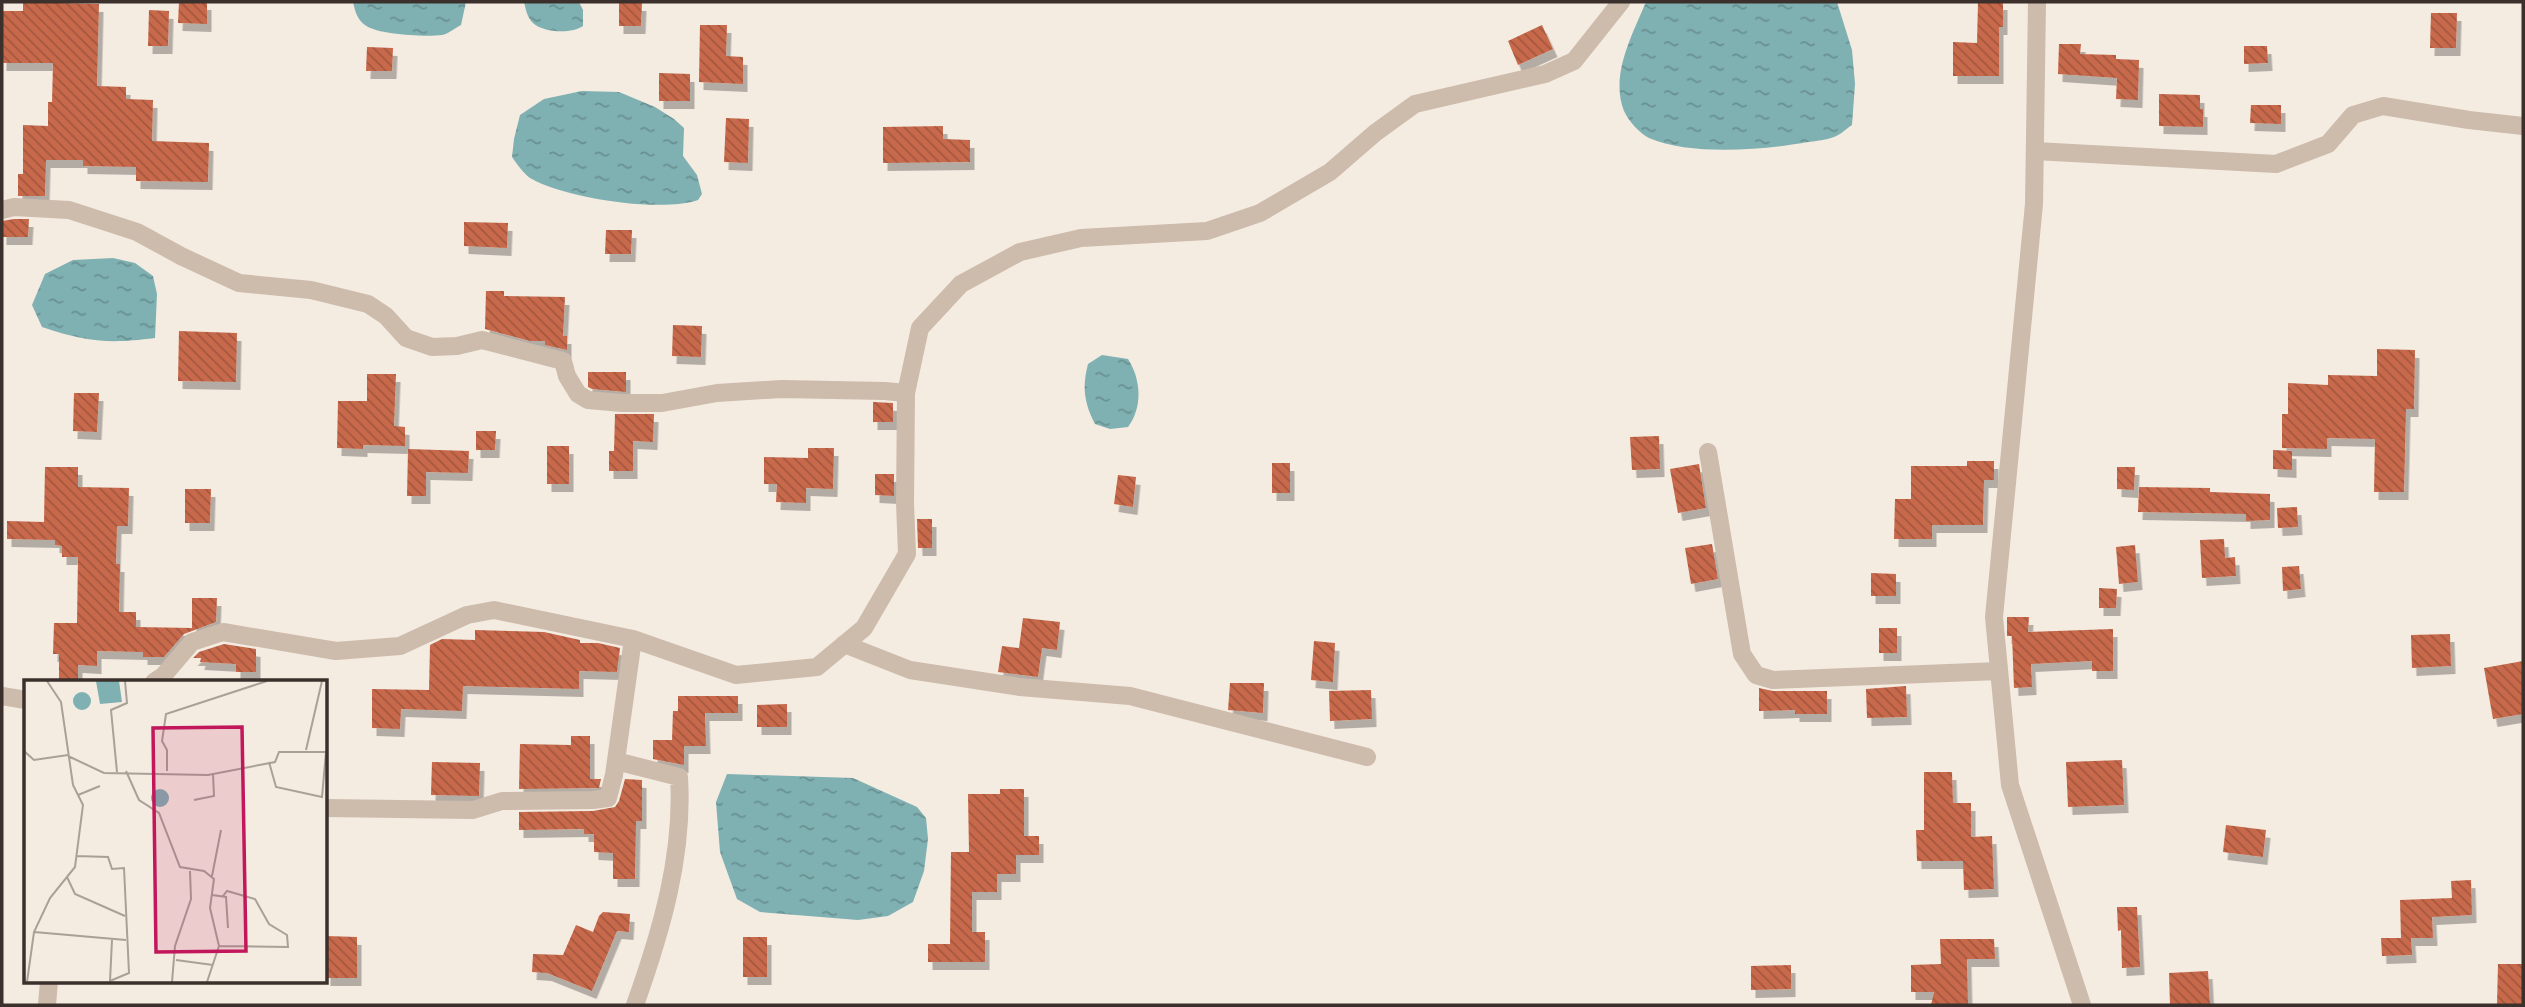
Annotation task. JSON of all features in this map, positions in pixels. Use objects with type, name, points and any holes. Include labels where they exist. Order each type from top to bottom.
[{"type":"street","points":[[155,680],[163,676],[192,642],[223,632],[336,651],[400,646],[467,615],[494,610],[633,639],[736,675],[817,667],[864,628],[907,554],[906,393],[920,328],[961,284],[1020,252],[1081,238],[1207,230],[1260,213],[1330,172],[1375,133],[1415,104],[1545,74],[1574,61],[1621,2]]},
{"type":"street","points":[[2037,2],[2034,204],[1994,617],[2010,785],[2082,1005]]},
{"type":"street","points":[[2035,151],[2276,164],[2328,144],[2353,115],[2383,106],[2523,126]]},
{"type":"street","points":[[2,210],[14,207],[69,210],[137,232],[239,283],[311,290],[369,304],[386,316],[406,338],[432,347],[457,346],[482,340],[563,361],[567,376],[578,394],[588,400],[662,403],[717,393],[782,389],[906,393]]},
{"type":"street","points":[[1708,452],[1742,654],[1756,675],[1773,680],[1999,671]]},
{"type":"street","points":[[327,808],[474,810],[502,801],[608,798],[616,761],[633,639]]},
{"type":"street","points":[[844,645],[910,670],[1020,687],[1130,696],[1367,757]]},
{"type":"street","points":[[2,696],[24,700]]},
{"type":"street","points":[[616,761],[679,777],[681,811],[674,873],[652,957],[635,1005]]},
{"type":"street","points":[[47,1005],[49,982]]},
{"type":"water","points":[[353,2],[466,2],[461,25],[444,34],[425,36],[371,28],[360,20]]},
{"type":"water","points":[[524,2],[579,2],[583,10],[583,26],[565,31],[544,29],[531,21]]},
{"type":"water","points":[[1648,2],[1837,2],[1852,50],[1855,84],[1852,125],[1828,139],[1749,149],[1685,147],[1649,138],[1628,118],[1620,97],[1624,56]]},
{"type":"water","points":[[582,91],[619,92],[655,107],[684,128],[683,156],[697,175],[702,194],[698,200],[660,205],[612,201],[565,192],[527,176],[512,157],[520,115],[544,99]]},
{"type":"water","points":[[113,258],[135,263],[153,276],[157,294],[155,338],[98,340],[42,327],[32,305],[45,274],[73,260]]},
{"type":"water","points":[[1102,355],[1128,359],[1136,375],[1138,402],[1128,427],[1110,429],[1095,424],[1088,409],[1085,380],[1088,364]]},
{"type":"water","points":[[727,774],[853,778],[917,807],[926,818],[928,839],[924,871],[913,902],[888,916],[858,920],[760,912],[737,899],[720,852],[716,802]]},
{"type":"building","points":[[23,2],[99,4],[97,86],[126,87],[126,99],[153,100],[152,141],[209,143],[208,182],[136,181],[136,167],[83,166],[83,160],[46,160],[45,196],[18,196],[18,174],[23,174],[23,125],[48,126],[48,102],[52,102],[53,63],[2,63],[2,11],[23,11]]},
{"type":"building","points":[[179,2],[207,2],[207,24],[178,23]]},
{"type":"building","points":[[1978,2],[2003,2],[2003,27],[1999,27],[1999,76],[1953,76],[1953,42],[1977,43]]},
{"type":"building","points":[[619,3],[642,3],[641,26],[619,26]]},
{"type":"building","points":[[149,10],[169,11],[168,46],[148,46]]},
{"type":"building","points":[[2431,13],[2457,13],[2456,48],[2430,48]]},
{"type":"building","points":[[700,25],[727,25],[726,56],[743,57],[743,84],[699,82]]},
{"type":"building","points":[[1542,25],[1553,49],[1518,65],[1508,41]]},
{"type":"building","points":[[2059,44],[2081,44],[2080,54],[2116,55],[2116,59],[2139,60],[2138,100],[2116,99],[2117,78],[2058,74]]},
{"type":"building","points":[[2244,46],[2267,46],[2268,63],[2244,64]]},
{"type":"building","points":[[367,47],[393,48],[392,71],[366,71]]},
{"type":"building","points":[[659,73],[690,74],[690,101],[659,101]]},
{"type":"building","points":[[2159,94],[2200,95],[2203,127],[2159,126]]},
{"type":"building","points":[[2251,105],[2281,105],[2281,124],[2250,123]]},
{"type":"building","points":[[726,118],[749,119],[748,163],[724,162]]},
{"type":"building","points":[[943,126],[943,139],[970,140],[970,162],[883,163],[883,127]]},
{"type":"building","points":[[29,219],[28,237],[2,237],[2,221]]},
{"type":"building","points":[[464,222],[508,223],[507,248],[464,246]]},
{"type":"building","points":[[606,230],[632,230],[631,254],[605,254]]},
{"type":"building","points":[[486,291],[504,291],[504,296],[565,297],[563,336],[567,336],[567,350],[545,345],[545,341],[530,341],[485,329]]},
{"type":"building","points":[[673,325],[702,326],[701,357],[672,356]]},
{"type":"building","points":[[179,331],[237,333],[236,382],[178,381]]},
{"type":"building","points":[[2377,349],[2415,350],[2414,409],[2406,409],[2404,492],[2374,492],[2375,439],[2327,438],[2327,449],[2282,448],[2282,414],[2288,414],[2288,383],[2328,385],[2328,375],[2377,376]]},
{"type":"building","points":[[588,372],[626,372],[626,392],[588,387]]},
{"type":"building","points":[[367,374],[396,374],[394,426],[405,427],[405,446],[363,445],[363,449],[337,448],[338,401],[367,401]]},
{"type":"building","points":[[74,393],[99,393],[97,432],[73,431]]},
{"type":"building","points":[[873,402],[893,403],[893,422],[873,422]]},
{"type":"building","points":[[615,414],[654,414],[653,442],[633,441],[633,471],[609,471],[609,451],[614,451]]},
{"type":"building","points":[[476,431],[496,431],[495,450],[476,450]]},
{"type":"building","points":[[1659,436],[1660,469],[1632,470],[1630,437]]},
{"type":"building","points":[[547,446],[569,446],[569,484],[547,484]]},
{"type":"building","points":[[808,448],[834,448],[833,489],[806,488],[806,503],[776,502],[777,484],[764,484],[764,457],[808,458]]},
{"type":"building","points":[[408,449],[469,451],[468,473],[426,472],[426,496],[407,496]]},
{"type":"building","points":[[2273,450],[2292,451],[2292,470],[2273,469]]},
{"type":"building","points":[[1967,461],[1994,461],[1994,480],[1984,480],[1983,525],[1932,525],[1932,539],[1894,539],[1895,499],[1911,499],[1911,466],[1967,466]]},
{"type":"building","points":[[1272,463],[1290,463],[1290,493],[1272,493]]},
{"type":"building","points":[[1699,464],[1706,508],[1678,513],[1670,469]]},
{"type":"building","points":[[45,467],[78,467],[78,487],[129,488],[128,526],[117,526],[116,564],[120,564],[119,612],[136,612],[136,627],[192,628],[192,598],[217,598],[216,622],[184,634],[164,657],[143,657],[143,652],[97,651],[97,666],[78,665],[78,680],[59,680],[59,654],[53,654],[54,623],[77,623],[78,557],[62,557],[62,546],[55,545],[55,540],[7,539],[7,521],[44,522]]},
{"type":"building","points":[[2117,467],[2135,467],[2134,490],[2117,489]]},
{"type":"building","points":[[875,474],[894,474],[894,496],[875,495]]},
{"type":"building","points":[[1118,475],[1136,477],[1133,507],[1114,504]]},
{"type":"building","points":[[2139,487],[2210,488],[2210,492],[2270,494],[2270,520],[2246,521],[2246,514],[2138,512]]},
{"type":"building","points":[[185,489],[211,489],[210,523],[185,523]]},
{"type":"building","points":[[2297,507],[2298,527],[2278,528],[2277,508]]},
{"type":"building","points":[[917,519],[932,519],[932,548],[918,548]]},
{"type":"building","points":[[2224,539],[2225,558],[2235,557],[2236,576],[2202,578],[2200,540]]},
{"type":"building","points":[[1712,544],[1718,579],[1691,584],[1685,548]]},
{"type":"building","points":[[2135,545],[2138,582],[2119,584],[2116,547]]},
{"type":"building","points":[[2299,566],[2301,589],[2283,591],[2282,567]]},
{"type":"building","points":[[1871,573],[1896,574],[1896,596],[1871,596]]},
{"type":"building","points":[[2099,588],[2117,589],[2116,608],[2099,608]]},
{"type":"building","points":[[2007,617],[2029,617],[2028,632],[2113,629],[2113,671],[2092,671],[2092,661],[2031,664],[2032,687],[2014,688],[2012,636],[2007,636]]},
{"type":"building","points":[[1023,618],[1060,622],[1057,650],[1042,648],[1038,677],[998,672],[1002,646],[1019,648]]},
{"type":"building","points":[[1879,628],[1897,628],[1897,653],[1879,653]]},
{"type":"building","points":[[475,630],[544,632],[580,640],[580,643],[598,643],[620,648],[617,672],[579,671],[579,689],[463,686],[462,711],[401,709],[400,729],[372,728],[372,689],[429,690],[430,645],[442,639],[475,640]]},
{"type":"building","points":[[2450,634],[2451,666],[2412,668],[2411,635]]},
{"type":"building","points":[[1314,641],[1335,643],[1333,682],[1311,680]]},
{"type":"building","points":[[224,644],[256,649],[256,672],[236,672],[236,664],[200,662],[201,658],[193,658],[199,652]]},
{"type":"building","points":[[2523,661],[2523,714],[2493,719],[2484,668]]},
{"type":"building","points":[[1230,683],[1264,683],[1263,713],[1228,710]]},
{"type":"building","points":[[1906,686],[1907,717],[1867,718],[1866,689]]},
{"type":"building","points":[[1759,688],[1773,691],[1827,691],[1827,714],[1795,714],[1795,710],[1759,711]]},
{"type":"building","points":[[1371,690],[1372,719],[1330,721],[1329,691]]},
{"type":"building","points":[[678,696],[738,696],[738,713],[705,713],[706,746],[684,746],[684,765],[653,759],[653,740],[672,740],[673,711],[678,711]]},
{"type":"building","points":[[787,704],[787,727],[757,727],[757,705]]},
{"type":"building","points":[[571,736],[590,736],[590,779],[601,779],[599,788],[519,789],[520,744],[571,745]]},
{"type":"building","points":[[2122,760],[2124,805],[2068,807],[2066,762]]},
{"type":"building","points":[[432,762],[480,763],[479,796],[431,795]]},
{"type":"building","points":[[1924,772],[1952,772],[1953,803],[1971,803],[1971,837],[1992,836],[1994,889],[1964,890],[1963,861],[1917,861],[1916,830],[1924,830]]},
{"type":"building","points":[[625,779],[642,780],[642,821],[636,821],[635,879],[613,879],[613,853],[594,852],[594,834],[584,834],[584,829],[519,830],[519,812],[593,811],[615,807]]},
{"type":"building","points":[[1000,789],[1024,789],[1024,836],[1039,836],[1039,855],[1016,855],[1016,874],[997,874],[997,892],[972,892],[972,932],[985,932],[985,962],[928,962],[928,944],[950,944],[951,852],[969,852],[968,794],[1000,794]]},
{"type":"building","points":[[2226,825],[2266,830],[2263,857],[2223,852]]},
{"type":"building","points":[[2471,880],[2472,915],[2432,917],[2433,938],[2411,938],[2412,955],[2382,956],[2381,938],[2401,938],[2400,900],[2452,898],[2451,881]]},
{"type":"building","points":[[2117,907],[2137,907],[2140,967],[2122,968],[2121,930],[2118,931]]},
{"type":"building","points":[[603,912],[630,914],[629,932],[617,931],[592,991],[547,973],[532,972],[533,954],[563,955],[576,925],[593,932]]},
{"type":"building","points":[[327,936],[357,937],[357,978],[327,978]]},
{"type":"building","points":[[743,937],[767,937],[767,977],[743,977]]},
{"type":"building","points":[[1940,939],[1994,939],[1995,959],[1967,959],[1968,1005],[1931,1005],[1934,992],[1911,992],[1911,965],[1941,964]]},
{"type":"building","points":[[2498,964],[2523,964],[2523,1005],[2497,1005]]},
{"type":"building","points":[[1791,965],[1791,989],[1751,990],[1751,966]]},
{"type":"building","points":[[2208,971],[2210,1005],[2170,1005],[2169,973]]}]
